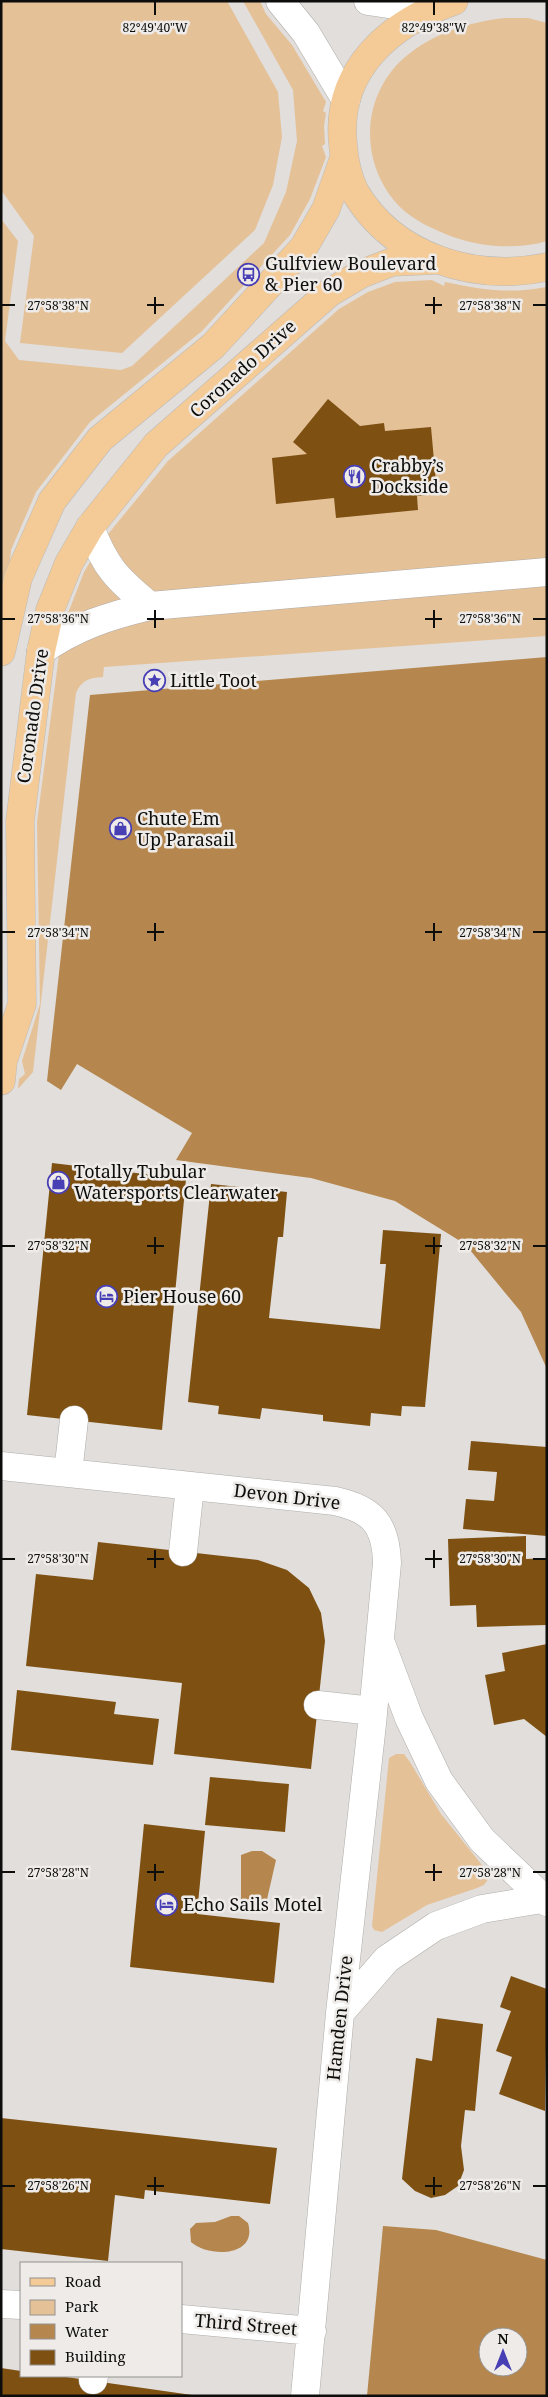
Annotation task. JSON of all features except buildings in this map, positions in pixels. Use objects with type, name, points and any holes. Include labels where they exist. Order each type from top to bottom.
[{"type":"main road","points":[[454,1],[428,10],[395,29],[371,54],[355,76],[346,100],[341,129],[344,158],[354,190],[373,218],[404,243],[435,260],[477,270],[519,273],[547,267]]},
{"type":"main road","name":"Coronado Drive","points":[[1,652],[18,578],[52,501],[100,439],[213,346],[304,248],[326,208],[344,158]]},
{"type":"main road","name":"Coronado Drive","points":[[2,1063],[22,1004],[20,821],[41,651],[50,610],[69,563],[90,527],[156,446],[329,293],[361,274],[392,262],[435,260]]},
{"type":"street","points":[[280,1],[306,33],[346,100]]},
{"type":"street","points":[[368,1],[428,10]]},
{"type":"street","points":[[90,527],[99,550],[110,570],[150,606]]},
{"type":"street","points":[[41,651],[64,635],[88,624],[117,614],[150,606],[547,572]]},
{"type":"street","points":[[68,1473],[74,1420]]},
{"type":"street","name":"Devon Drive","points":[[1,1466],[335,1501],[355,1506],[375,1518],[387,1541],[387,1563],[380,1640],[409,1718],[439,1781],[482,1840],[544,1900]]},
{"type":"street","points":[[183,1552],[190,1486]]},
{"type":"street","name":"Hamden Drive","points":[[305,2396],[340,2013],[380,1640]]},
{"type":"street","points":[[318,1705],[373,1711]]},
{"type":"street","name":"Devon Drive","points":[[340,2013],[387,1959],[436,1926],[482,1909],[544,1900]]},
{"type":"street","points":[[1,2304],[20,2305]]},
{"type":"street","name":"Third Street","points":[[182,2319],[312,2331]]},
{"type":"green space","points":[[1,1],[227,1],[278,92],[282,137],[273,185],[255,230],[122,353],[20,343],[34,236],[1,190]]},
{"type":"green space","points":[[243,1],[260,1],[266,14],[292,45],[326,102],[323,111],[326,113],[324,126],[325,144],[322,146],[326,157],[310,199],[290,235],[202,331],[90,422],[36,492],[11,550],[8,587],[1,586],[1,219],[18,241],[5,341],[19,360],[121,370],[132,366],[264,243],[286,192],[297,141],[293,90]]},
{"type":"green space","points":[[505,18],[528,18],[547,23],[547,241],[524,246],[488,245],[464,240],[425,225],[412,217],[400,207],[387,190],[377,171],[372,152],[370,131],[373,111],[379,92],[390,74],[404,58],[439,35],[478,22]]},
{"type":"green space","points":[[432,280],[444,286],[445,282],[508,291],[547,287],[547,636],[104,667],[103,677],[83,682],[76,693],[33,1072],[18,1089],[19,1079],[25,1074],[22,1061],[40,1004],[37,822],[59,655],[67,616],[84,572],[104,539],[168,461],[339,309],[368,292],[395,282]]},
{"type":"green space","points":[[396,1754],[404,1754],[410,1762],[441,1814],[486,1870],[489,1878],[484,1885],[427,1905],[382,1932],[374,1930],[372,1926],[389,1758]]},
{"type":"water","points":[[547,657],[547,1369],[521,1312],[465,1244],[395,1201],[311,1178],[176,1160],[192,1133],[77,1064],[61,1090],[47,1081],[90,695]]},
{"type":"water","points":[[252,1851],[262,1851],[276,1860],[265,1908],[241,1905],[241,1855]]},
{"type":"water","points":[[231,2216],[239,2216],[248,2223],[249,2234],[246,2243],[239,2248],[220,2252],[209,2251],[191,2242],[190,2229],[196,2223],[215,2222]]},
{"type":"water","points":[[383,2226],[436,2230],[547,2260],[547,2396],[367,2396]]},
{"type":"place","name":"Gulfview Boulevard & Pier 60","points":[[249,274]]},
{"type":"place","name":"Crabby’s Dockside","points":[[355,476]]},
{"type":"place","name":"Little Toot","points":[[154,681]]},
{"type":"place","name":"Chute Em Up Parasail","points":[[121,829]]},
{"type":"place","name":"Totally Tubular Watersports Clearwater","points":[[58,1182]]},
{"type":"place","name":"Pier House 60","points":[[107,1297]]},
{"type":"place","name":"Echo Sails Motel","points":[[167,1905]]}]
